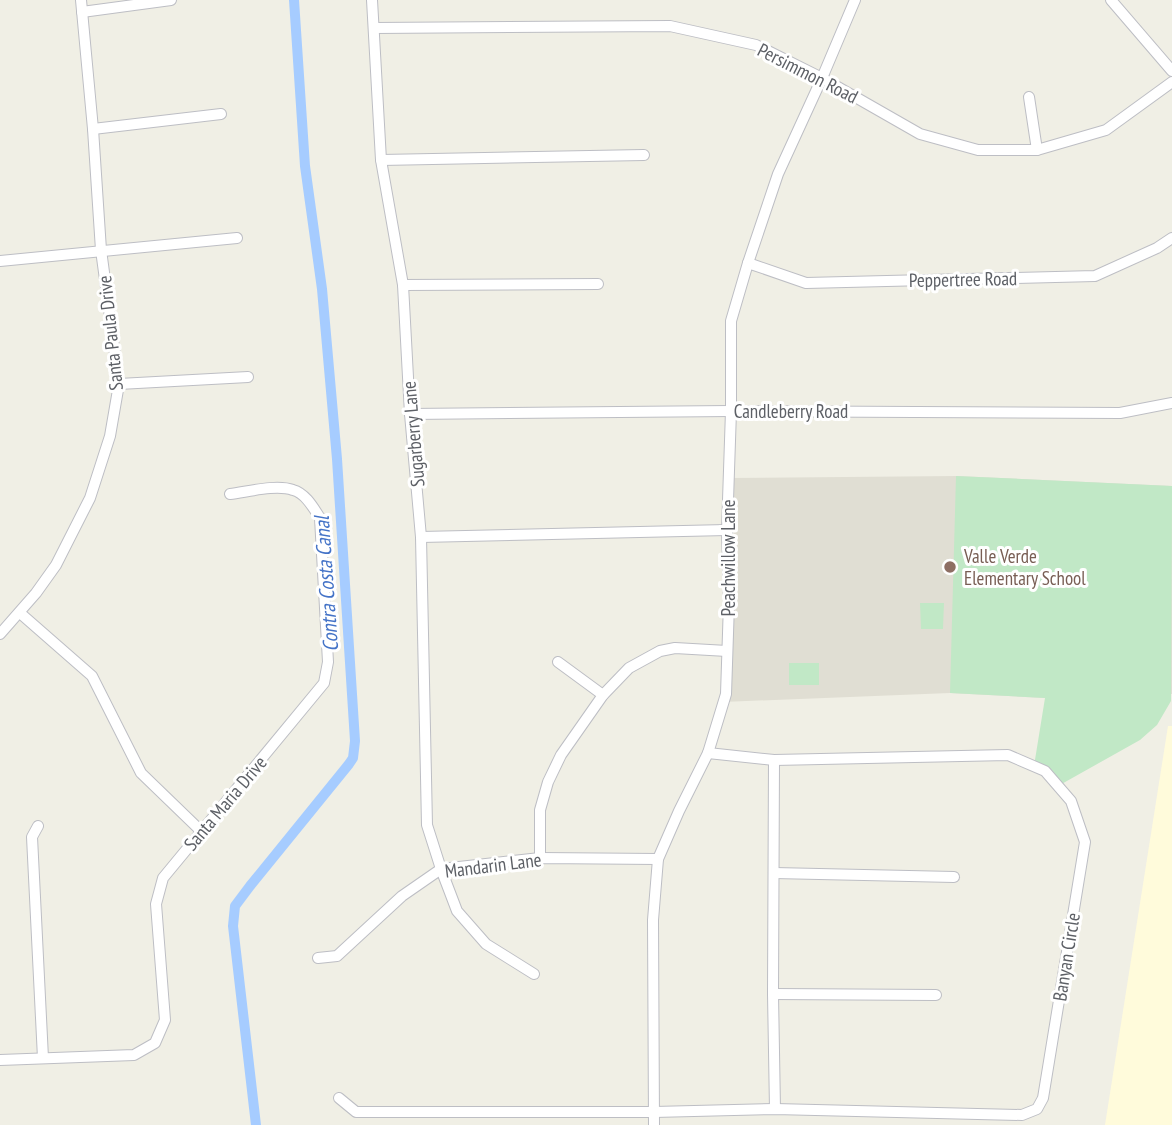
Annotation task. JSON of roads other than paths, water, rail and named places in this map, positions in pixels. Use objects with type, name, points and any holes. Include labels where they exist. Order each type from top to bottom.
[{"type":"street","name":"Santa Paula Drive","points":[[0,634],[36,593],[74,533],[90,498],[110,436],[119,384],[101,250],[81,0]]},
{"type":"street","points":[[82,12],[171,0]]},
{"type":"street","name":"Sugarberry Lane","points":[[372,0],[381,160],[403,285],[410,414],[421,537],[427,825],[457,911],[486,944],[534,974]]},
{"type":"street","name":"Peachwillow Lane","points":[[654,1125],[653,920],[657,859],[708,753],[726,694],[731,321],[778,174],[855,0]]},
{"type":"street","points":[[1111,0],[1172,71]]},
{"type":"street","name":"Persimmon Road","points":[[374,28],[670,26],[756,45],[822,78],[920,134],[978,150],[1037,150],[1106,130],[1172,82]]},
{"type":"street","points":[[1029,97],[1037,150]]},
{"type":"street","points":[[93,129],[221,114]]},
{"type":"street","points":[[381,160],[644,155]]},
{"type":"street","points":[[0,261],[237,238]]},
{"type":"street","name":"Peppertree Road","points":[[748,263],[806,283],[1096,276],[1157,248],[1172,238]]},
{"type":"street","points":[[403,285],[598,284]]},
{"type":"street","points":[[119,384],[248,377]]},
{"type":"street","name":"Candleberry Road","points":[[410,414],[731,411],[1120,413],[1172,403]]},
{"type":"street","name":"Santa Maria Drive","points":[[0,1060],[134,1055],[155,1043],[165,1020],[156,904],[163,878],[324,683],[328,662],[320,518],[311,503],[294,490],[279,488],[230,494]]},
{"type":"street","points":[[421,537],[727,530]]},
{"type":"street","points":[[20,612],[92,676],[141,773],[201,831]]},
{"type":"street","points":[[540,858],[540,810],[548,782],[561,755],[603,695],[629,668],[660,651],[675,648],[727,651]]},
{"type":"street","points":[[558,662],[603,695]]},
{"type":"street","name":"Banyan Circle","points":[[339,1098],[356,1112],[654,1112],[775,1109],[1022,1115],[1037,1109],[1043,1098],[1084,842],[1071,801],[1045,771],[1008,755],[774,760],[708,753]]},
{"type":"street","points":[[774,760],[775,1109]]},
{"type":"street","points":[[38,827],[32,837],[43,1058]]},
{"type":"street","name":"Mandarin Lane","points":[[318,958],[337,956],[402,896],[441,869],[540,858],[657,859]]},
{"type":"street","points":[[774,873],[954,877]]},
{"type":"street","points":[[773,994],[936,995]]},
{"type":"waterway","name":"Contra Costa Canal","points":[[256,1125],[233,926],[235,906],[349,764],[353,758],[355,741],[337,459],[322,289],[305,166],[294,0]]},
{"type":"place","name":"Valle Verde Elementary School","points":[[950,567]]}]
